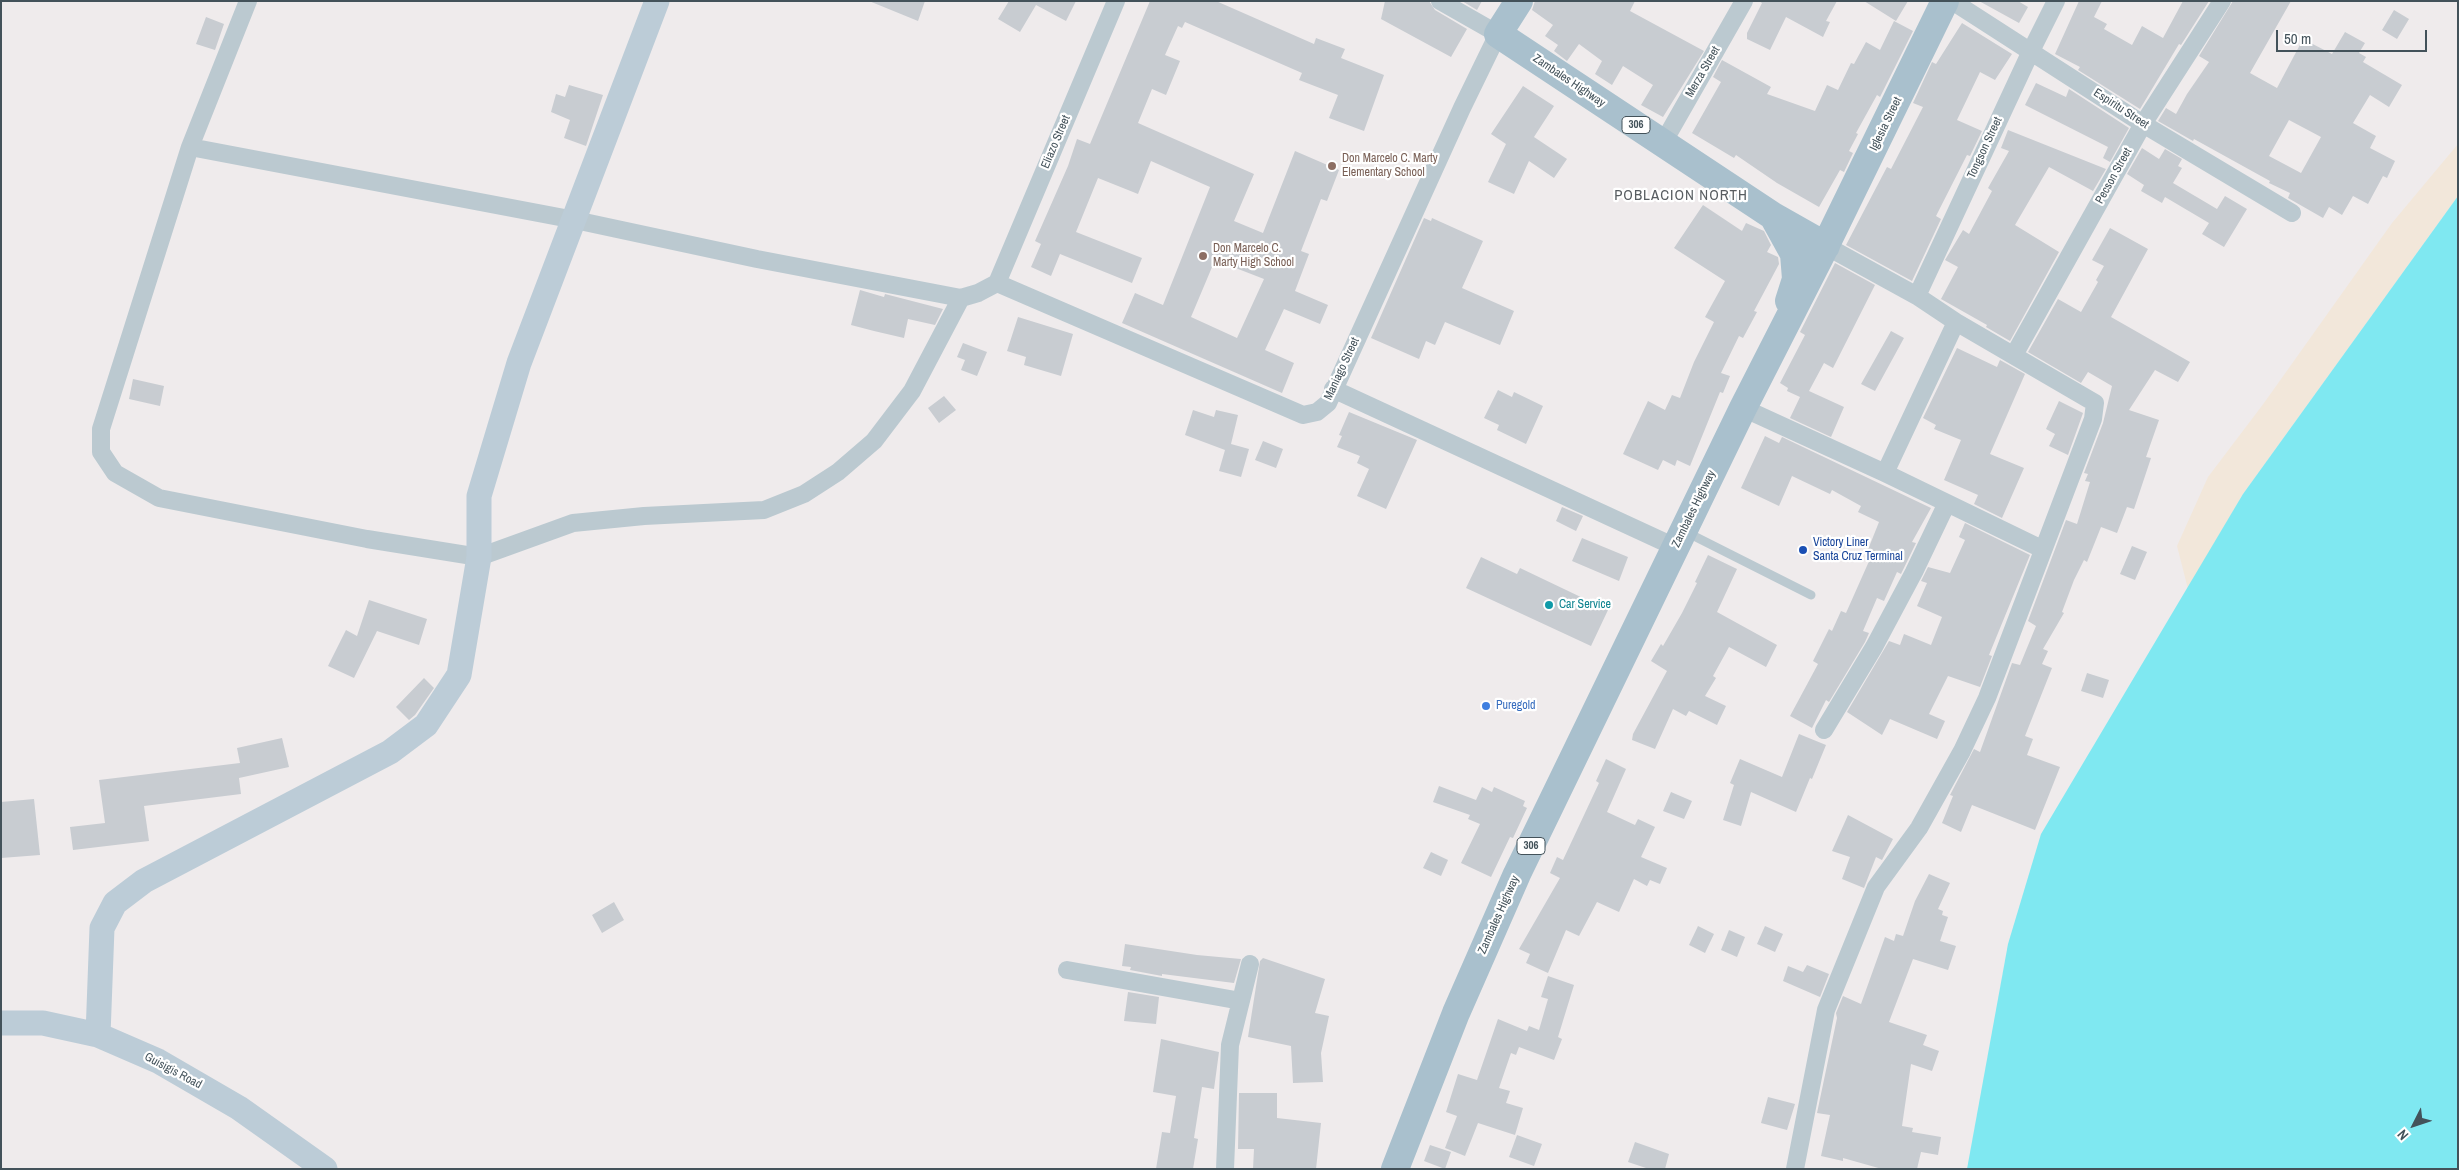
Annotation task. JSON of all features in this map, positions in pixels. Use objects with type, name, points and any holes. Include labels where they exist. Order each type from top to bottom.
[{"type":"main road","points":[[1498,34],[1519,1]]},
{"type":"main road","name":"Iglesia Street","points":[[1826,246],[1945,1]]},
{"type":"main road","name":"Zambales Highway","points":[[1395,1169],[1456,1013],[1518,874],[1742,408],[1826,246],[1774,216],[1498,34]]},
{"type":"main road","name":"306","points":[[1774,216],[1794,254],[1796,279],[1782,329]]},
{"type":"street","points":[[248,1],[190,147],[101,429],[101,452],[115,473],[160,498],[367,539],[479,557],[573,523],[644,516],[764,510],[804,494],[853,461],[893,418],[930,360],[961,298]]},
{"type":"street","points":[[98,1035],[102,928],[115,903],[144,881],[390,752],[426,725],[458,675],[479,557],[479,496],[519,363],[657,1]]},
{"type":"street","name":"Eliazo Street","points":[[997,283],[1116,1]]},
{"type":"street","points":[[1440,1],[1498,34]]},
{"type":"street","name":"Merza Street","points":[[1663,144],[1744,1]]},
{"type":"street","name":"Espiritu Street","points":[[1952,1],[2143,124],[2292,213]]},
{"type":"street","name":"Tongson Street","points":[[1917,296],[2030,51],[2056,1]]},
{"type":"street","name":"Pecson Street","points":[[2014,355],[2143,124],[2222,1]]},
{"type":"street","name":"Maniago Street","points":[[997,283],[1303,416],[1317,412],[1328,403],[1498,34]]},
{"type":"street","points":[[190,147],[575,220],[961,298],[978,293],[997,283]]},
{"type":"street","points":[[1795,1169],[1826,1010],[1876,887],[1919,828],[1962,751],[1987,698],[2042,549],[2093,419],[2095,404],[1956,322],[1917,296],[1826,246]]},
{"type":"street","points":[[1885,472],[1956,322]]},
{"type":"street","points":[[1333,389],[1679,539]]},
{"type":"street","points":[[1742,408],[1885,472],[2042,549]]},
{"type":"street","points":[[1824,730],[1874,647],[1914,572],[1947,504]]},
{"type":"street","points":[[1225,1169],[1230,1045],[1250,964]]},
{"type":"street","points":[[1067,970],[1241,1000]]},
{"type":"street","name":"Guisigis Road","points":[[1,1023],[42,1023],[98,1035],[158,1062],[239,1108],[325,1169]]},
{"type":"lane","points":[[1679,539],[1811,595]]},
{"type":"sand","points":[[2458,144],[2458,196],[2243,494],[2188,589],[2177,546],[2208,477],[2264,403],[2392,223]]},
{"type":"water","points":[[2458,196],[2458,1169],[1967,1169],[2008,944],[2041,834],[2243,494]]},
{"type":"building","points":[[869,1],[925,1],[918,21]]},
{"type":"building","points":[[1009,1],[1076,1],[1066,21],[1036,5],[1020,32],[998,19]]},
{"type":"building","points":[[1150,1],[1216,1],[1314,44],[1316,38],[1345,49],[1341,58],[1384,75],[1364,131],[1329,118],[1338,95],[1299,80],[1302,73],[1185,22],[1182,28],[1178,26],[1165,55],[1180,61],[1166,95],[1152,89],[1138,123],[1254,174],[1234,221],[1263,233],[1295,151],[1339,170],[1327,201],[1321,199],[1301,251],[1309,254],[1295,291],[1328,305],[1320,324],[1284,309],[1265,350],[1294,363],[1282,393],[1122,323],[1135,293],[1163,305],[1210,187],[1151,161],[1138,194],[1098,178],[1076,232],[1142,258],[1132,283],[1060,254],[1051,276],[1031,267],[1041,244],[1035,241],[1068,166],[1077,139],[1090,144]],"holes":[[[1215,260],[1264,279],[1237,338],[1191,317]]]},
{"type":"building","points":[[1385,1],[1429,1],[1435,10],[1467,29],[1451,57],[1381,19]]},
{"type":"building","points":[[1462,1],[1482,1],[1477,10]]},
{"type":"building","points":[[1535,1],[1635,1],[1630,11],[1704,51],[1663,117],[1641,105],[1653,85],[1623,66],[1612,85],[1595,74],[1602,61],[1579,44],[1567,61],[1554,51],[1558,45],[1545,36],[1553,25],[1532,10]]},
{"type":"building","points":[[1759,1],[1837,1],[1826,21],[1830,22],[1823,37],[1786,17],[1770,50],[1747,39],[1747,33],[1762,3]]},
{"type":"building","points":[[1864,1],[1908,1],[1896,21]]},
{"type":"building","points":[[1979,1],[2018,1],[2028,7],[2019,23]]},
{"type":"building","points":[[2079,1],[2102,1],[2094,17],[2107,24],[2104,29],[2132,45],[2142,26],[2163,38],[2183,1],[2209,1],[2181,45],[2179,44],[2140,109],[2078,70],[2080,67],[2055,54]]},
{"type":"building","points":[[2233,1],[2291,1],[2250,73],[2277,88],[2303,39],[2332,54],[2345,32],[2365,43],[2359,53],[2366,57],[2363,62],[2402,85],[2389,107],[2370,95],[2353,123],[2376,136],[2370,148],[2395,161],[2387,178],[2383,176],[2368,204],[2353,196],[2342,215],[2329,207],[2323,218],[2288,198],[2290,193],[2269,183],[2270,181],[2158,121],[2166,108],[2176,114],[2209,62],[2199,56]],"holes":[[[2289,120],[2321,137],[2301,173],[2269,156]]]},
{"type":"building","points":[[2394,10],[2409,19],[2397,39],[2382,30]]},
{"type":"building","points":[[206,17],[224,24],[215,50],[196,44]]},
{"type":"building","points":[[1894,21],[1913,31],[1880,97],[1877,95],[1856,133],[1858,134],[1849,151],[1853,153],[1844,172],[1840,170],[1819,207],[1777,183],[1736,155],[1734,158],[1692,133],[1721,82],[1713,77],[1722,60],[1771,87],[1767,94],[1815,111],[1827,85],[1838,90],[1851,63],[1854,64],[1866,42],[1880,50]]},
{"type":"building","points":[[1962,23],[2012,54],[1995,80],[1980,72],[1957,120],[1982,131],[1970,156],[1967,155],[1936,216],[1941,219],[1912,281],[1846,245],[1887,167],[1891,169],[1923,107],[1913,103],[1932,62],[1936,64]]},
{"type":"building","points":[[2036,83],[2066,97],[2069,89],[2129,128],[2110,162],[2103,158],[2108,147],[2025,105]]},
{"type":"building","points":[[569,85],[603,95],[586,146],[564,138],[570,120],[551,112],[556,94],[565,97]]},
{"type":"building","points":[[1523,86],[1554,106],[1534,137],[1567,159],[1554,178],[1529,161],[1514,194],[1488,182],[1506,144],[1491,134]]},
{"type":"building","points":[[2008,130],[2106,169],[2093,191],[2049,167],[2015,225],[2059,252],[2010,341],[1986,327],[1987,325],[1941,299],[1958,267],[1945,260],[1963,230],[1969,234],[1992,191],[1988,188],[2009,151],[2001,148]]},
{"type":"building","points":[[2142,148],[2159,159],[2165,149],[2182,159],[2178,166],[2182,168],[2173,183],[2217,209],[2225,196],[2247,209],[2224,247],[2202,234],[2209,223],[2165,197],[2162,203],[2141,191],[2144,185],[2127,174]]},
{"type":"building","points":[[1703,205],[1742,231],[1746,223],[1764,231],[1771,245],[1767,252],[1778,257],[1779,264],[1754,311],[1757,312],[1743,338],[1739,336],[1721,373],[1730,376],[1723,393],[1720,392],[1690,466],[1677,460],[1675,466],[1663,460],[1658,470],[1623,454],[1648,401],[1665,410],[1672,395],[1680,398],[1694,362],[1714,322],[1705,317],[1725,281],[1674,248]]},
{"type":"building","points":[[1424,218],[1431,221],[1432,218],[1483,241],[1462,288],[1514,311],[1500,345],[1445,322],[1435,345],[1426,341],[1419,359],[1371,338]]},
{"type":"building","points":[[2110,228],[2148,249],[2111,317],[2190,362],[2178,382],[2155,370],[2129,410],[2159,420],[2146,457],[2151,458],[2134,509],[2127,507],[2117,533],[2101,527],[2087,562],[2084,560],[2074,580],[2062,612],[2064,613],[2043,649],[2048,651],[2042,664],[2052,668],[2025,736],[2033,739],[2027,755],[2060,767],[2035,830],[1972,805],[1961,832],[1942,823],[1953,796],[1950,795],[1974,749],[1980,752],[2012,663],[2020,665],[2036,626],[2028,621],[2066,520],[2077,524],[2090,482],[2085,481],[2088,474],[2084,473],[2103,423],[2112,386],[2088,372],[2081,383],[2028,352],[2058,299],[2081,312],[2098,282],[2096,280],[2104,266],[2092,260]]},
{"type":"building","points":[[1835,263],[1875,285],[1833,368],[1824,363],[1809,391],[1844,407],[1831,437],[1790,418],[1800,397],[1787,391],[1788,388],[1780,383],[1805,335],[1800,332]]},
{"type":"building","points":[[860,290],[884,297],[885,294],[943,309],[935,325],[908,319],[904,338],[851,325]]},
{"type":"building","points":[[1018,317],[1073,334],[1061,376],[1024,365],[1026,357],[1007,351]]},
{"type":"building","points":[[1891,331],[1904,338],[1875,391],[1861,384]]},
{"type":"building","points":[[963,343],[987,352],[977,376],[961,370],[965,360],[957,357]]},
{"type":"building","points":[[1957,348],[1997,367],[2000,360],[2025,374],[1990,454],[2024,468],[2002,518],[1974,504],[1978,495],[1944,480],[1961,440],[1934,429],[1936,425],[1923,418]]},
{"type":"building","points":[[133,379],[164,386],[160,406],[129,399]]},
{"type":"building","points":[[1498,390],[1512,397],[1514,392],[1543,406],[1526,444],[1497,430],[1499,425],[1484,418]]},
{"type":"building","points":[[944,396],[956,410],[939,423],[928,408]]},
{"type":"building","points":[[2059,401],[2083,413],[2068,455],[2049,446],[2055,434],[2046,429]]},
{"type":"building","points":[[1193,410],[1214,417],[1216,410],[1238,415],[1231,444],[1249,449],[1241,477],[1219,471],[1225,450],[1185,435]]},
{"type":"building","points":[[1349,412],[1417,440],[1386,509],[1357,496],[1369,469],[1357,463],[1360,456],[1337,447],[1342,436],[1339,435]]},
{"type":"building","points":[[1765,436],[1779,443],[1782,437],[1931,508],[1912,542],[1916,543],[1901,574],[1897,572],[1884,601],[1877,598],[1863,631],[1869,633],[1865,642],[1829,702],[1826,700],[1812,728],[1790,716],[1818,664],[1813,661],[1829,629],[1832,631],[1841,611],[1846,613],[1870,559],[1865,557],[1879,522],[1858,512],[1861,506],[1832,490],[1830,494],[1792,476],[1779,506],[1741,488]]},
{"type":"building","points":[[1263,441],[1283,449],[1276,468],[1255,460]]},
{"type":"building","points":[[1562,507],[1583,516],[1576,531],[1556,521]]},
{"type":"building","points":[[1965,523],[2030,555],[1989,655],[1992,656],[1980,687],[1948,676],[1929,714],[1945,721],[1937,739],[1890,719],[1882,735],[1847,712],[1889,641],[1900,645],[1904,634],[1931,645],[1942,617],[1917,606],[1927,583],[1921,581],[1928,567],[1950,573],[1965,540],[1959,537]]},
{"type":"building","points":[[1582,538],[1628,557],[1619,581],[1572,561]]},
{"type":"building","points":[[2132,546],[2147,552],[2135,580],[2120,574]]},
{"type":"building","points":[[1708,555],[1737,569],[1717,612],[1777,645],[1766,667],[1729,647],[1713,676],[1716,678],[1705,696],[1726,706],[1717,725],[1689,711],[1686,716],[1673,709],[1655,749],[1632,740],[1633,734],[1667,671],[1651,661],[1661,644],[1663,646],[1682,613]]},
{"type":"building","points":[[1481,557],[1517,574],[1520,568],[1608,610],[1591,646],[1466,588]]},
{"type":"building","points":[[369,600],[427,619],[419,645],[377,631],[354,678],[328,666],[346,630],[357,636]]},
{"type":"building","points":[[2087,673],[2109,680],[2103,698],[2081,691]]},
{"type":"building","points":[[424,678],[434,688],[415,715],[409,720],[396,707]]},
{"type":"building","points":[[1799,734],[1826,745],[1796,812],[1751,792],[1741,826],[1723,820],[1734,785],[1730,783],[1740,759],[1782,777]]},
{"type":"building","points":[[282,738],[289,767],[239,778],[241,794],[144,806],[149,841],[73,850],[70,827],[105,823],[99,780],[240,763],[237,748]]},
{"type":"building","points":[[1606,759],[1626,769],[1607,812],[1635,825],[1638,819],[1655,827],[1641,857],[1667,868],[1660,884],[1650,880],[1647,886],[1634,879],[1619,912],[1597,902],[1579,936],[1566,930],[1548,973],[1526,963],[1530,954],[1519,949],[1560,878],[1550,873],[1557,857],[1563,860],[1599,783],[1596,781]]},
{"type":"building","points":[[1439,786],[1476,800],[1482,787],[1492,792],[1494,787],[1525,801],[1523,806],[1527,808],[1513,838],[1510,837],[1491,877],[1461,863],[1480,824],[1468,819],[1470,815],[1433,802]]},
{"type":"building","points":[[1671,792],[1692,801],[1684,819],[1663,811]]},
{"type":"building","points":[[34,799],[40,855],[1,858],[1,802]]},
{"type":"building","points":[[1848,815],[1893,839],[1882,860],[1876,857],[1864,888],[1842,879],[1850,857],[1832,851]]},
{"type":"building","points":[[1431,852],[1448,860],[1441,876],[1423,868]]},
{"type":"building","points":[[1929,874],[1950,883],[1938,909],[1943,911],[1942,915],[1948,917],[1940,941],[1956,946],[1948,970],[1913,959],[1889,1022],[1927,1035],[1923,1045],[1939,1051],[1932,1071],[1911,1064],[1902,1126],[1913,1128],[1912,1132],[1941,1137],[1938,1155],[1921,1152],[1917,1169],[1882,1169],[1843,1158],[1843,1161],[1821,1156],[1830,1115],[1817,1113],[1837,1018],[1836,1013],[1843,996],[1861,1004],[1885,937],[1894,941],[1896,934],[1903,936],[1915,901]]},
{"type":"building","points":[[614,902],[624,920],[602,933],[592,915]]},
{"type":"building","points":[[1698,926],[1714,934],[1705,953],[1689,945]]},
{"type":"building","points":[[1765,926],[1783,934],[1775,952],[1757,944]]},
{"type":"building","points":[[1729,930],[1745,937],[1737,957],[1721,950]]},
{"type":"building","points":[[1125,944],[1197,955],[1241,959],[1234,983],[1162,974],[1162,976],[1130,970],[1131,967],[1122,966]]},
{"type":"building","points":[[1263,958],[1325,979],[1315,1013],[1329,1016],[1321,1053],[1323,1082],[1293,1083],[1291,1046],[1248,1037],[1260,961]]},
{"type":"building","points":[[1807,965],[1829,974],[1820,997],[1783,981],[1788,966],[1803,972]]},
{"type":"building","points":[[1548,976],[1574,985],[1558,1037],[1562,1039],[1554,1060],[1519,1047],[1516,1055],[1511,1053],[1499,1088],[1510,1091],[1506,1103],[1523,1108],[1515,1135],[1478,1123],[1465,1156],[1445,1148],[1457,1116],[1446,1112],[1458,1074],[1477,1080],[1498,1019],[1527,1031],[1529,1026],[1539,1030],[1548,999],[1541,997]]},
{"type":"building","points":[[1128,992],[1159,997],[1156,1024],[1124,1021]]},
{"type":"building","points":[[1161,1039],[1219,1052],[1214,1089],[1202,1087],[1194,1138],[1198,1139],[1193,1169],[1156,1169],[1162,1132],[1170,1133],[1176,1096],[1153,1092]]},
{"type":"building","points":[[1239,1093],[1277,1093],[1277,1118],[1321,1123],[1316,1169],[1253,1169],[1254,1149],[1238,1149]]},
{"type":"building","points":[[1768,1097],[1795,1104],[1787,1130],[1761,1123]]},
{"type":"building","points":[[1517,1135],[1542,1144],[1534,1166],[1509,1157]]},
{"type":"building","points":[[1635,1142],[1669,1154],[1665,1169],[1649,1169],[1628,1162]]},
{"type":"building","points":[[1430,1145],[1451,1152],[1445,1169],[1424,1161]]},
{"type":"place","name":"Don Marcelo C. Marty Elementary School","points":[[1332,166]]},
{"type":"place","name":"Don Marcelo C. Marty High School","points":[[1203,256]]},
{"type":"place","name":"Victory Liner Santa Cruz Terminal","points":[[1803,550]]},
{"type":"place","name":"Car Service","points":[[1549,605]]},
{"type":"place","name":"Puregold","points":[[1486,706]]},
{"type":"district","name":"POBLACION NORTH","points":[[1681,196]]}]
